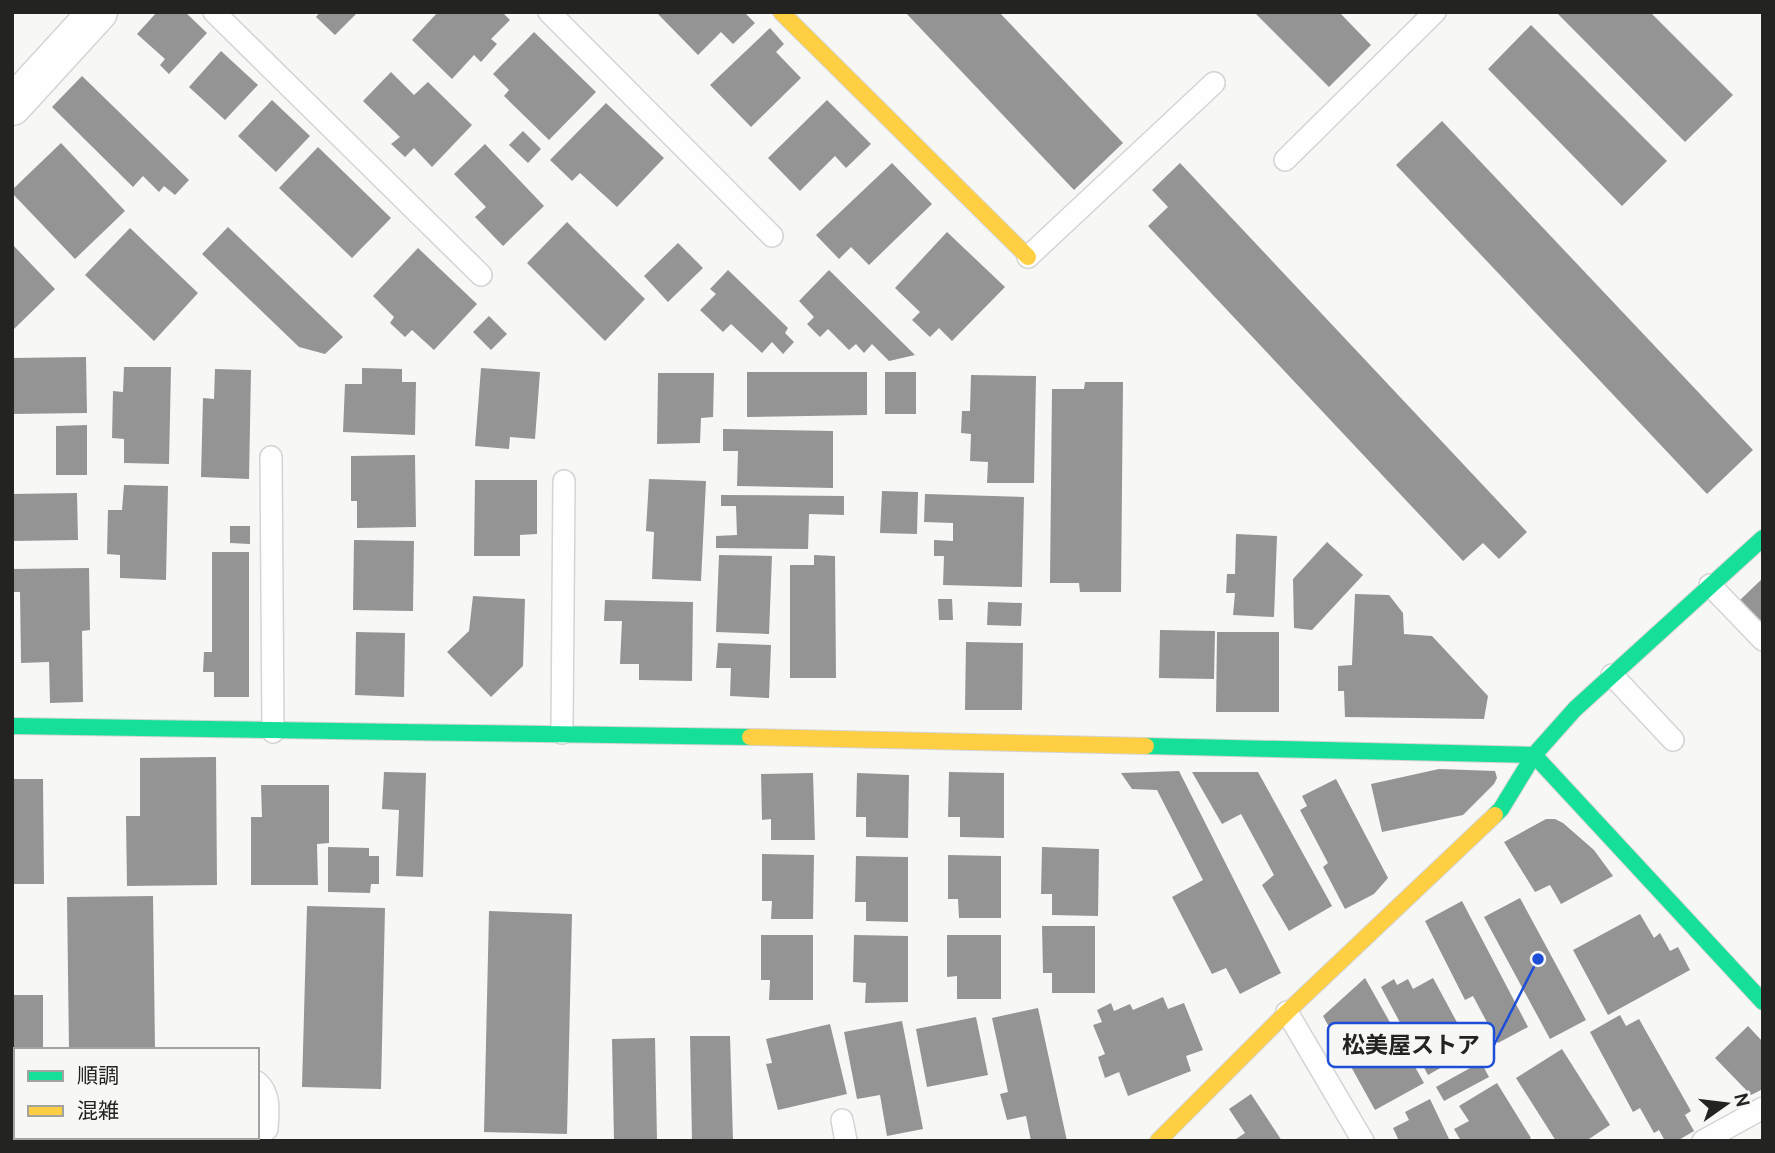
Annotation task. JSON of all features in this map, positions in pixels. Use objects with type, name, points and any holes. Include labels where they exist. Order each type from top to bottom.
[{"type":"street","points":[[12,106],[98,12]]},
{"type":"street","points":[[781,12],[1028,257]]},
{"type":"street","points":[[1158,1141],[1287,1012],[1501,809],[1534,755],[1575,709],[1763,538]]},
{"type":"street","points":[[12,726],[273,732],[562,733],[1534,755],[1763,1002]]},
{"type":"lane","points":[[214,12],[481,275]]},
{"type":"lane","points":[[549,12],[772,236]]},
{"type":"lane","points":[[1285,159],[1434,12]]},
{"type":"lane","points":[[1028,257],[1214,83]]},
{"type":"lane","points":[[271,457],[273,732]]},
{"type":"lane","points":[[562,733],[564,481]]},
{"type":"lane","points":[[1710,585],[1763,640]]},
{"type":"lane","points":[[1612,675],[1673,740]]},
{"type":"lane","points":[[1287,1012],[1363,1141]]},
{"type":"lane","points":[[259,1084],[263,1087],[268,1104],[267,1129],[259,1136]]},
{"type":"lane","points":[[1703,1141],[1763,1108]]},
{"type":"building","points":[[157,12],[185,12],[207,33],[169,74],[160,65],[165,59],[137,34]]},
{"type":"building","points":[[320,12],[358,12],[335,35],[316,17]]},
{"type":"building","points":[[438,12],[502,12],[510,20],[491,39],[497,44],[481,62],[474,55],[452,79],[412,40]]},
{"type":"building","points":[[656,12],[744,12],[755,23],[733,44],[721,32],[698,55]]},
{"type":"building","points":[[905,12],[999,12],[1123,143],[1074,190]]},
{"type":"building","points":[[1254,12],[1339,12],[1371,45],[1329,87]]},
{"type":"building","points":[[1556,12],[1650,12],[1733,95],[1685,142]]},
{"type":"building","points":[[1531,25],[1667,161],[1622,206],[1488,69]]},
{"type":"building","points":[[770,28],[784,44],[776,52],[801,78],[751,127],[710,85]]},
{"type":"building","points":[[534,32],[596,92],[549,140],[504,96],[509,90],[493,74]]},
{"type":"building","points":[[221,51],[258,85],[225,120],[189,87]]},
{"type":"building","points":[[391,72],[414,95],[428,82],[472,125],[432,167],[414,148],[405,157],[391,144],[400,137],[363,101]]},
{"type":"building","points":[[82,76],[189,180],[175,195],[164,186],[159,192],[143,176],[133,187],[52,107]]},
{"type":"building","points":[[272,100],[310,136],[276,172],[238,136]]},
{"type":"building","points":[[827,100],[871,144],[846,168],[835,156],[800,191],[768,158]]},
{"type":"building","points":[[606,103],[664,158],[617,207],[580,173],[572,181],[550,160]]},
{"type":"building","points":[[1442,121],[1753,450],[1707,494],[1396,165]]},
{"type":"building","points":[[523,131],[541,149],[528,163],[509,145]]},
{"type":"building","points":[[61,143],[125,211],[75,259],[12,193]]},
{"type":"building","points":[[485,144],[544,206],[503,246],[475,217],[486,207],[454,174]]},
{"type":"building","points":[[318,147],[391,218],[352,258],[279,188]]},
{"type":"building","points":[[892,163],[932,204],[869,265],[851,247],[839,259],[816,235]]},
{"type":"building","points":[[1180,163],[1527,532],[1499,559],[1483,543],[1463,561],[1148,226],[1168,207],[1152,190]]},
{"type":"building","points":[[567,222],[645,299],[605,341],[527,263]]},
{"type":"building","points":[[228,227],[343,337],[325,354],[299,347],[202,254]]},
{"type":"building","points":[[130,228],[198,293],[154,341],[85,275]]},
{"type":"building","points":[[947,232],[1005,287],[952,341],[939,328],[930,337],[912,320],[920,312],[895,288]]},
{"type":"building","points":[[678,243],[703,268],[668,302],[644,276]]},
{"type":"building","points":[[12,244],[55,289],[14,329],[12,328]]},
{"type":"building","points":[[418,248],[477,304],[434,350],[412,330],[405,337],[390,323],[394,317],[373,296]]},
{"type":"building","points":[[728,270],[788,328],[785,333],[794,342],[783,354],[772,342],[762,353],[731,324],[723,332],[700,310],[716,294],[710,289]]},
{"type":"building","points":[[829,270],[915,355],[889,361],[872,344],[864,353],[856,344],[849,350],[828,329],[820,337],[807,324],[814,317],[799,301]]},
{"type":"building","points":[[489,316],[507,334],[491,350],[473,332]]},
{"type":"building","points":[[86,357],[87,413],[12,414],[12,358]]},
{"type":"building","points":[[124,367],[171,367],[169,464],[124,463],[124,439],[112,438],[113,391],[123,392]]},
{"type":"building","points":[[362,368],[402,369],[402,382],[416,382],[415,435],[343,432],[345,384],[362,384]]},
{"type":"building","points":[[481,368],[540,372],[535,439],[510,437],[509,449],[475,446]]},
{"type":"building","points":[[215,369],[251,370],[249,479],[201,477],[203,398],[214,399]]},
{"type":"building","points":[[747,372],[867,372],[867,415],[747,417]]},
{"type":"building","points":[[885,372],[916,372],[916,414],[885,414]]},
{"type":"building","points":[[658,373],[714,373],[713,417],[701,418],[700,443],[657,444]]},
{"type":"building","points":[[971,375],[1036,376],[1034,483],[987,483],[988,462],[970,461],[971,434],[961,433],[962,411],[970,411]]},
{"type":"building","points":[[1085,382],[1123,382],[1121,592],[1080,592],[1079,583],[1050,583],[1052,389],[1084,389]]},
{"type":"building","points":[[87,425],[87,475],[56,475],[56,426]]},
{"type":"building","points":[[723,429],[833,431],[833,488],[737,486],[738,451],[723,451]]},
{"type":"building","points":[[415,455],[416,527],[357,528],[357,501],[351,501],[351,456]]},
{"type":"building","points":[[649,479],[706,481],[701,581],[652,579],[654,532],[646,531]]},
{"type":"building","points":[[475,480],[537,480],[537,534],[520,535],[520,556],[474,556]]},
{"type":"building","points":[[124,485],[168,486],[166,580],[120,578],[120,555],[107,554],[108,510],[122,510]]},
{"type":"building","points":[[882,491],[918,492],[917,534],[880,533]]},
{"type":"building","points":[[77,493],[78,540],[12,541],[12,494]]},
{"type":"building","points":[[925,494],[1024,497],[1022,587],[943,585],[944,556],[934,556],[934,540],[953,541],[953,523],[924,522]]},
{"type":"building","points":[[721,495],[844,496],[844,515],[809,514],[808,549],[716,548],[716,536],[737,535],[736,506],[721,506]]},
{"type":"building","points":[[230,526],[250,526],[250,544],[230,543]]},
{"type":"building","points":[[1236,534],[1277,536],[1274,617],[1233,615],[1235,593],[1226,593],[1227,574],[1235,574]]},
{"type":"building","points":[[354,540],[414,541],[413,611],[353,610]]},
{"type":"building","points":[[1327,542],[1363,575],[1312,630],[1294,628],[1293,579]]},
{"type":"building","points":[[212,552],[249,552],[249,697],[214,697],[214,672],[203,672],[204,652],[212,652]]},
{"type":"building","points":[[719,555],[772,556],[769,634],[716,632]]},
{"type":"building","points":[[814,555],[835,556],[836,678],[790,678],[790,565],[814,565]]},
{"type":"building","points":[[89,568],[90,630],[82,631],[83,702],[50,703],[49,662],[21,663],[20,592],[12,592],[12,569]]},
{"type":"building","points":[[1763,578],[1763,623],[1740,600]]},
{"type":"building","points":[[1355,594],[1389,595],[1403,613],[1404,634],[1432,636],[1488,696],[1484,719],[1345,717],[1344,691],[1338,691],[1338,666],[1352,665]]},
{"type":"building","points":[[473,596],[525,599],[523,666],[491,697],[447,652],[469,631]]},
{"type":"building","points":[[938,599],[952,599],[953,620],[939,620]]},
{"type":"building","points":[[605,600],[693,602],[692,681],[639,680],[639,664],[620,664],[622,621],[604,621]]},
{"type":"building","points":[[988,602],[1022,603],[1021,626],[987,625]]},
{"type":"building","points":[[1160,630],[1215,631],[1214,679],[1159,678]]},
{"type":"building","points":[[356,632],[405,633],[404,697],[355,695]]},
{"type":"building","points":[[1217,632],[1279,632],[1279,712],[1216,712]]},
{"type":"building","points":[[966,642],[1023,643],[1022,710],[965,710]]},
{"type":"building","points":[[718,643],[771,645],[769,698],[730,696],[731,668],[716,668]]},
{"type":"building","points":[[216,757],[217,885],[127,886],[126,816],[140,816],[140,758]]},
{"type":"building","points":[[1439,769],[1495,771],[1497,778],[1463,815],[1382,832],[1371,784]]},
{"type":"building","points":[[1179,771],[1281,973],[1240,994],[1226,968],[1212,974],[1172,897],[1203,880],[1157,790],[1132,789],[1121,773]]},
{"type":"building","points":[[384,772],[426,773],[423,877],[396,876],[399,810],[382,809]]},
{"type":"building","points":[[949,772],[1004,773],[1004,838],[960,837],[960,817],[948,817]]},
{"type":"building","points":[[1192,772],[1258,772],[1332,906],[1289,931],[1262,885],[1274,875],[1241,814],[1222,824]]},
{"type":"building","points":[[813,773],[815,840],[771,840],[771,819],[762,820],[761,774]]},
{"type":"building","points":[[857,773],[909,775],[908,838],[866,837],[866,817],[856,817]]},
{"type":"building","points":[[12,779],[43,779],[44,884],[12,884]]},
{"type":"building","points":[[1336,779],[1388,878],[1374,894],[1345,909],[1323,867],[1328,863],[1300,810],[1307,806],[1302,796]]},
{"type":"building","points":[[261,785],[329,785],[329,843],[317,844],[318,885],[251,885],[251,817],[262,817]]},
{"type":"building","points":[[1546,819],[1563,823],[1594,850],[1613,876],[1561,904],[1550,885],[1535,892],[1504,842]]},
{"type":"building","points":[[328,847],[369,848],[369,856],[379,856],[379,884],[371,884],[370,893],[328,892]]},
{"type":"building","points":[[1042,847],[1099,849],[1098,916],[1052,915],[1052,894],[1041,894]]},
{"type":"building","points":[[762,854],[814,855],[813,919],[771,919],[772,901],[762,901]]},
{"type":"building","points":[[948,855],[1001,856],[1001,918],[959,918],[958,899],[948,899]]},
{"type":"building","points":[[856,856],[908,857],[908,922],[866,921],[866,902],[855,902]]},
{"type":"building","points":[[153,896],[155,1048],[69,1048],[67,897]]},
{"type":"building","points":[[1520,898],[1586,1020],[1550,1039],[1484,917]]},
{"type":"building","points":[[1462,901],[1528,1027],[1498,1043],[1473,996],[1465,1000],[1425,921]]},
{"type":"building","points":[[307,906],[385,908],[381,1089],[302,1087]]},
{"type":"building","points":[[489,911],[572,914],[567,1134],[484,1132]]},
{"type":"building","points":[[1640,914],[1654,938],[1660,933],[1670,951],[1678,947],[1690,970],[1608,1015],[1573,950]]},
{"type":"building","points":[[1042,926],[1095,926],[1095,993],[1052,993],[1052,973],[1043,973]]},
{"type":"building","points":[[761,935],[813,935],[813,1000],[769,1000],[770,980],[761,980]]},
{"type":"building","points":[[854,935],[908,936],[908,1002],[865,1003],[866,983],[853,982]]},
{"type":"building","points":[[947,935],[1001,935],[1001,999],[957,999],[957,976],[947,977]]},
{"type":"building","points":[[1365,978],[1424,1083],[1375,1110],[1323,1016]]},
{"type":"building","points":[[1433,978],[1472,1050],[1428,1075],[1381,987],[1394,979],[1397,985],[1408,979],[1413,989]]},
{"type":"building","points":[[12,995],[43,995],[43,1048],[14,1048],[12,1109]]},
{"type":"building","points":[[1163,997],[1168,1009],[1184,1003],[1203,1050],[1186,1056],[1191,1071],[1128,1096],[1119,1072],[1105,1078],[1098,1057],[1105,1054],[1093,1025],[1102,1022],[1097,1010],[1111,1003],[1114,1011],[1130,1004],[1133,1010]]},
{"type":"building","points":[[1038,1008],[1067,1141],[1031,1141],[1026,1116],[1007,1120],[1000,1094],[1008,1092],[992,1018]]},
{"type":"building","points":[[1620,1015],[1626,1026],[1639,1019],[1691,1111],[1685,1115],[1694,1131],[1677,1141],[1665,1141],[1659,1130],[1654,1133],[1640,1108],[1633,1112],[1590,1032]]},
{"type":"building","points":[[976,1017],[988,1075],[927,1087],[916,1029]]},
{"type":"building","points":[[902,1021],[923,1129],[887,1136],[880,1095],[857,1099],[844,1032]]},
{"type":"building","points":[[830,1024],[847,1094],[778,1110],[766,1064],[772,1063],[766,1039]]},
{"type":"building","points":[[1748,1026],[1763,1042],[1763,1089],[1751,1095],[1715,1058]]},
{"type":"building","points":[[690,1036],[730,1036],[733,1140],[692,1141]]},
{"type":"building","points":[[655,1038],[657,1141],[614,1141],[612,1039]]},
{"type":"building","points":[[1562,1049],[1610,1125],[1586,1141],[1556,1141],[1516,1078]]},
{"type":"building","points":[[1481,1062],[1489,1077],[1444,1101],[1436,1087]]},
{"type":"building","points":[[1497,1083],[1531,1138],[1526,1141],[1461,1141],[1454,1129],[1469,1121],[1459,1106]]},
{"type":"building","points":[[1251,1094],[1282,1141],[1233,1141],[1245,1133],[1229,1109]]},
{"type":"building","points":[[1430,1099],[1450,1141],[1399,1141],[1393,1128],[1409,1120],[1405,1112]]},
{"type":"traffic: fast","points":[[1495,815],[1534,755],[1575,709],[1763,538]]},
{"type":"traffic: fast","points":[[12,726],[750,737]]},
{"type":"traffic: fast","points":[[1146,746],[1534,755],[1763,1002]]},
{"type":"traffic: slow","points":[[781,12],[1028,257]]},
{"type":"traffic: slow","points":[[750,737],[1146,746]]},
{"type":"traffic: slow","points":[[1158,1141],[1287,1012],[1495,815]]},
{"type":"place","name":"松美屋ストア","points":[[1538,959]]}]
